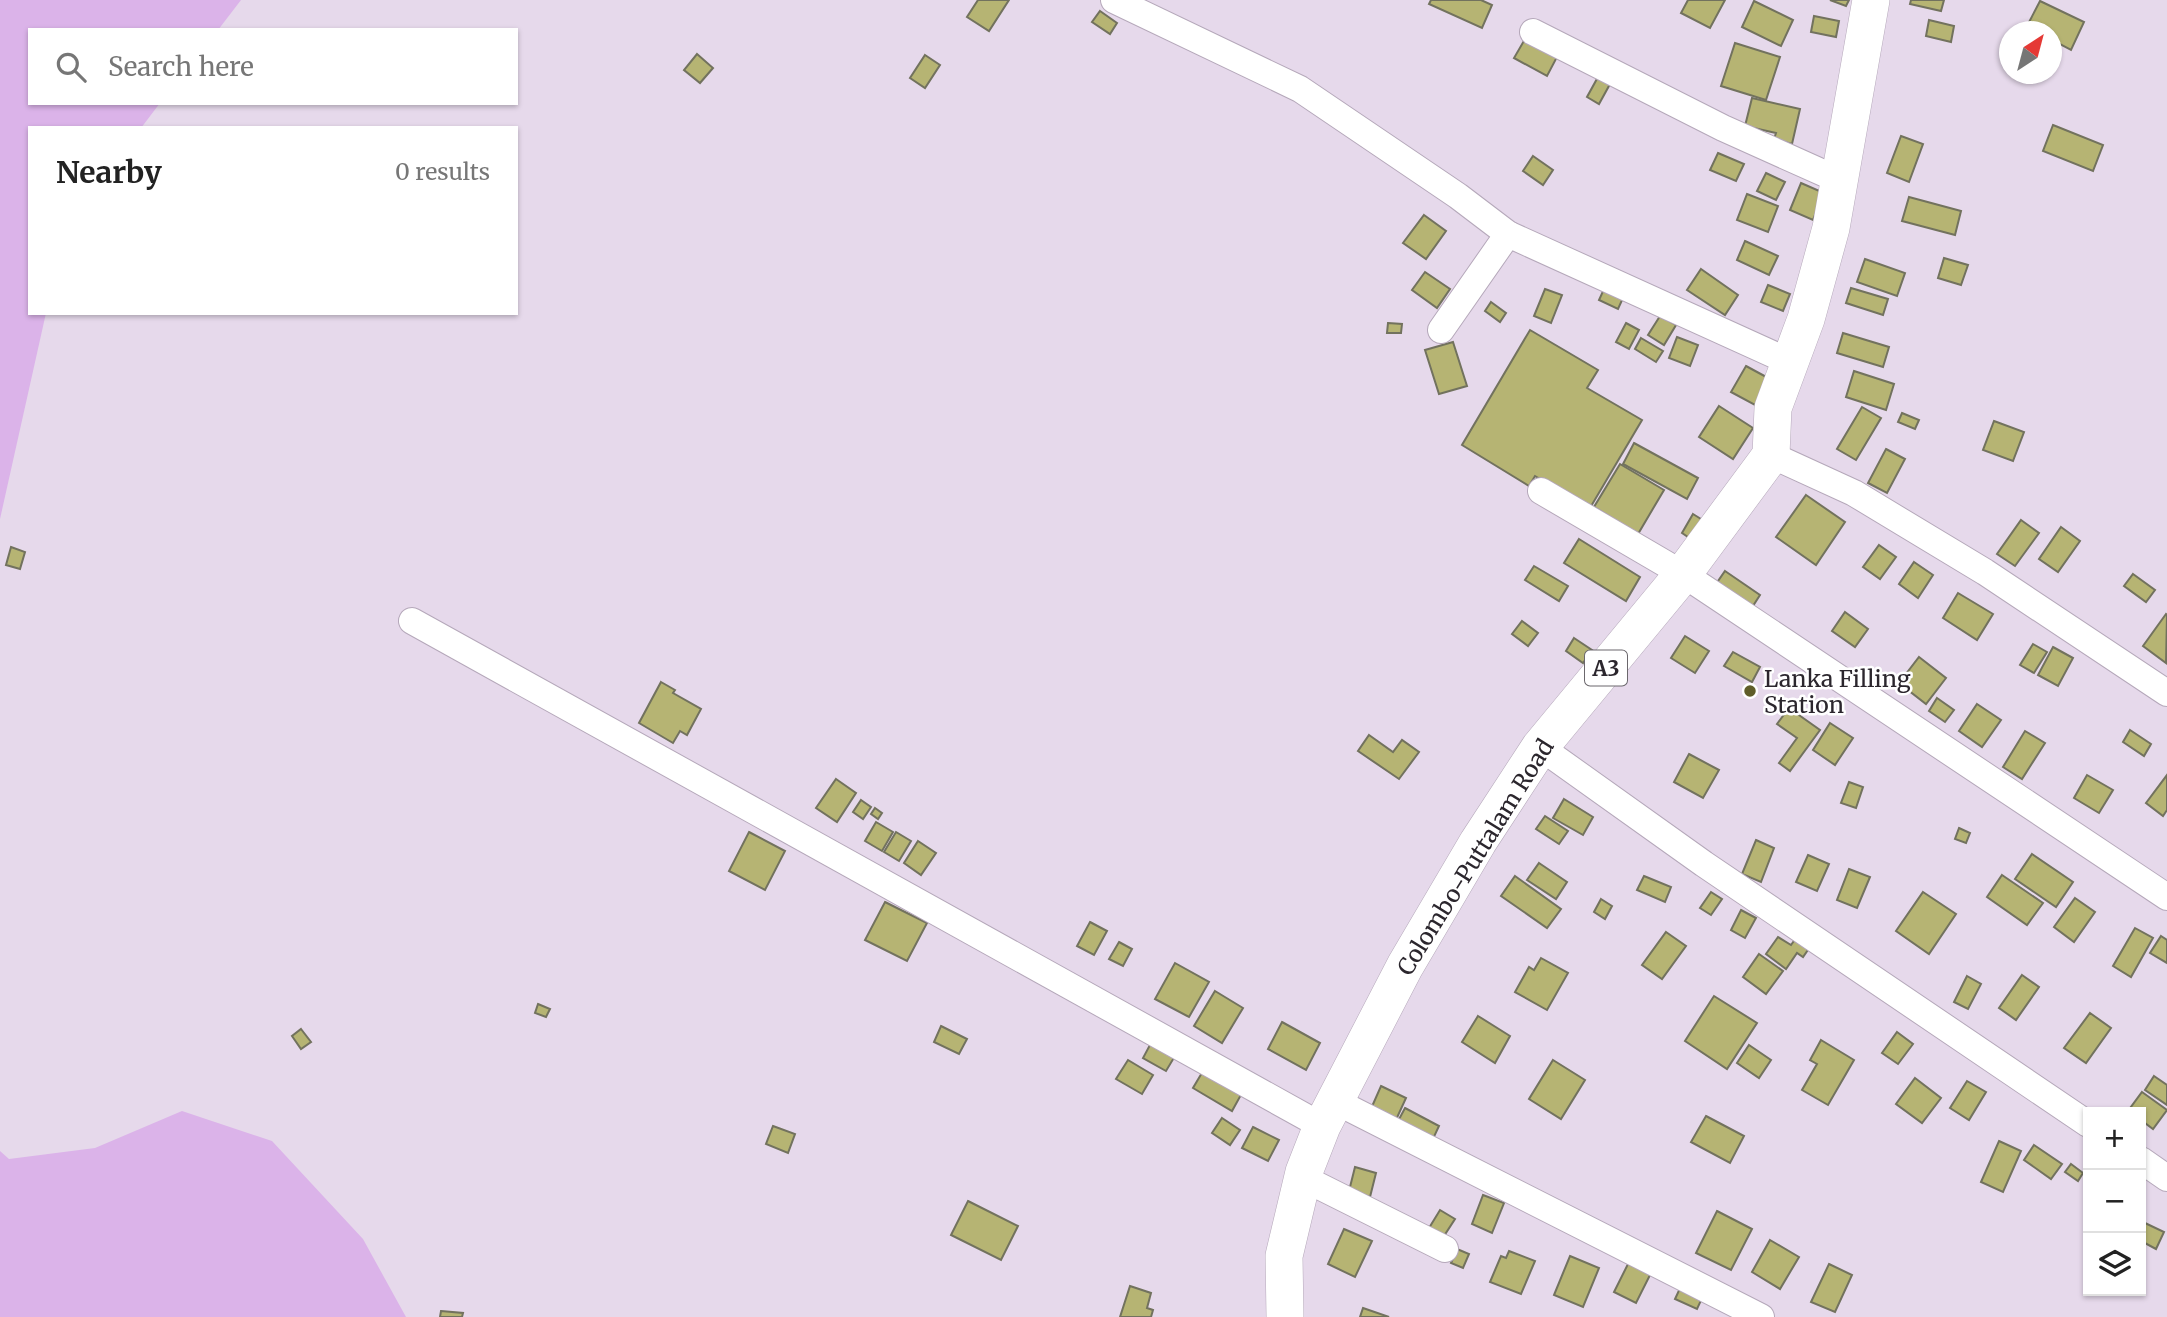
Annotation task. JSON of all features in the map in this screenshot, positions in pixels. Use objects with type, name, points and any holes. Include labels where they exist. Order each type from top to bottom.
[{"type":"highway","points":[[1771,455],[1773,408],[1806,319],[1831,229],[1871,0]]},
{"type":"highway","name":"Colombo-Puttalam Road","points":[[1284,1317],[1284,1256],[1303,1178],[1329,1113],[1412,954],[1478,842],[1540,747],[1683,574],[1771,455]]},
{"type":"street","points":[[1114,0],[1300,89],[1458,196],[1508,234],[1790,362]]},
{"type":"street","points":[[1533,32],[1723,128],[1839,180]]},
{"type":"street","points":[[1441,331],[1508,234]]},
{"type":"street","points":[[1771,455],[1854,493],[1985,572],[2167,693]]},
{"type":"street","points":[[1541,491],[1683,574],[2167,897]]},
{"type":"street","points":[[412,621],[1329,1113],[1761,1317]]},
{"type":"street","points":[[1540,747],[1704,864],[2083,1121]]},
{"type":"street","points":[[2146,1163],[2167,1178]]},
{"type":"street","points":[[1303,1178],[1446,1249]]},
{"type":"shaded area","points":[[0,0],[241,0],[220,28],[28,28],[28,105],[158,105],[143,126],[28,126],[28,315],[46,315],[0,519]]},
{"type":"shaded area","points":[[182,1111],[272,1141],[363,1239],[406,1317],[0,1317],[0,1151],[9,1159],[95,1148]]},
{"type":"building","points":[[978,0],[1009,0],[989,31],[967,17]]},
{"type":"building","points":[[1431,0],[1481,0],[1492,5],[1482,28],[1429,4]]},
{"type":"building","points":[[1688,0],[1725,0],[1710,28],[1681,13]]},
{"type":"building","points":[[1830,0],[1849,0],[1846,6]]},
{"type":"building","points":[[1911,0],[1944,0],[1941,11],[1910,4]]},
{"type":"building","points":[[1754,1],[1793,20],[1781,46],[1742,27]]},
{"type":"building","points":[[2040,1],[2084,22],[2071,50],[2062,45],[2062,21],[2030,21]]},
{"type":"building","points":[[1100,11],[1117,23],[1110,34],[1092,22]]},
{"type":"building","points":[[1814,16],[1839,21],[1836,37],[1811,32]]},
{"type":"building","points":[[1929,20],[1954,26],[1951,42],[1926,36]]},
{"type":"building","points":[[1525,39],[1557,57],[1547,76],[1514,58]]},
{"type":"building","points":[[1735,43],[1780,57],[1766,100],[1721,86]]},
{"type":"building","points":[[697,54],[713,68],[700,83],[684,70]]},
{"type":"building","points":[[925,55],[940,65],[925,88],[910,78]]},
{"type":"building","points":[[1598,77],[1610,84],[1599,104],[1587,97]]},
{"type":"building","points":[[1752,98],[1800,109],[1792,144],[1774,139],[1776,133],[1745,126]]},
{"type":"building","points":[[2053,125],[2103,145],[2093,171],[2043,151]]},
{"type":"building","points":[[1901,136],[1923,144],[1909,182],[1887,173]]},
{"type":"building","points":[[1718,153],[1744,164],[1736,181],[1710,170]]},
{"type":"building","points":[[1533,156],[1553,170],[1543,185],[1523,171]]},
{"type":"building","points":[[1766,173],[1785,182],[1776,200],[1757,191]]},
{"type":"building","points":[[1801,183],[1824,193],[1813,220],[1790,210]]},
{"type":"building","points":[[1747,194],[1778,206],[1768,232],[1737,220]]},
{"type":"building","points":[[1909,197],[1961,211],[1955,235],[1902,221]]},
{"type":"building","points":[[1424,215],[1446,231],[1426,259],[1403,243]]},
{"type":"building","points":[[1745,241],[1778,256],[1769,275],[1737,260]]},
{"type":"building","points":[[1944,258],[1968,265],[1961,285],[1938,278]]},
{"type":"building","points":[[1865,259],[1905,273],[1897,296],[1857,282]]},
{"type":"building","points":[[1701,269],[1738,295],[1725,315],[1687,290]]},
{"type":"building","points":[[1425,272],[1450,289],[1437,308],[1412,290]]},
{"type":"building","points":[[1768,285],[1790,294],[1783,311],[1761,302]]},
{"type":"building","points":[[1851,288],[1888,299],[1883,315],[1846,303]]},
{"type":"building","points":[[1545,289],[1562,295],[1551,323],[1534,316]]},
{"type":"building","points":[[1604,289],[1623,298],[1618,309],[1599,300]]},
{"type":"building","points":[[1491,302],[1506,313],[1500,322],[1485,311]]},
{"type":"building","points":[[1660,316],[1676,325],[1664,345],[1648,335]]},
{"type":"building","points":[[1388,323],[1402,324],[1401,333],[1387,333]]},
{"type":"building","points":[[1626,323],[1639,330],[1629,349],[1616,342]]},
{"type":"building","points":[[1530,330],[1598,370],[1587,388],[1642,420],[1590,508],[1535,476],[1529,486],[1462,445]]},
{"type":"building","points":[[1843,333],[1889,347],[1883,367],[1837,353]]},
{"type":"building","points":[[1677,337],[1698,345],[1690,366],[1669,358]]},
{"type":"building","points":[[1641,338],[1663,351],[1656,362],[1635,349]]},
{"type":"building","points":[[1453,342],[1467,386],[1439,394],[1425,350]]},
{"type":"building","points":[[1746,366],[1770,379],[1755,405],[1731,392]]},
{"type":"building","points":[[1854,371],[1894,384],[1886,410],[1846,397]]},
{"type":"building","points":[[1719,406],[1753,428],[1733,459],[1699,437]]},
{"type":"building","points":[[1862,407],[1881,418],[1856,460],[1837,449]]},
{"type":"building","points":[[1902,413],[1919,420],[1915,429],[1898,422]]},
{"type":"building","points":[[1994,421],[2024,432],[2013,461],[1983,450]]},
{"type":"building","points":[[1634,443],[1698,478],[1687,499],[1623,464]]},
{"type":"building","points":[[1886,449],[1905,459],[1887,493],[1868,483]]},
{"type":"building","points":[[1620,464],[1664,490],[1638,534],[1594,507]]},
{"type":"building","points":[[1806,495],[1845,522],[1816,565],[1776,537]]},
{"type":"building","points":[[1693,514],[1709,524],[1697,543],[1682,533]]},
{"type":"building","points":[[2021,520],[2039,533],[2015,566],[1997,554]]},
{"type":"building","points":[[2061,527],[2080,541],[2058,572],[2039,559]]},
{"type":"building","points":[[1579,539],[1640,577],[1626,601],[1564,563]]},
{"type":"building","points":[[1879,545],[1896,557],[1880,579],[1863,567]]},
{"type":"building","points":[[11,547],[25,552],[20,569],[6,565]]},
{"type":"building","points":[[1914,562],[1933,575],[1918,598],[1899,584]]},
{"type":"building","points":[[1534,566],[1568,586],[1559,601],[1525,580]]},
{"type":"building","points":[[1725,571],[1760,595],[1751,609],[1716,584]]},
{"type":"building","points":[[2133,574],[2155,590],[2146,602],[2124,586]]},
{"type":"building","points":[[1958,593],[1993,614],[1977,640],[1943,618]]},
{"type":"building","points":[[1845,612],[1868,629],[1855,647],[1832,631]]},
{"type":"building","points":[[2167,615],[2166,663],[2143,646]]},
{"type":"building","points":[[1522,621],[1538,633],[1528,646],[1512,634]]},
{"type":"building","points":[[1685,636],[1709,651],[1695,673],[1671,658]]},
{"type":"building","points":[[1574,638],[1592,650],[1583,663],[1566,651]]},
{"type":"building","points":[[2033,644],[2047,652],[2034,673],[2020,665]]},
{"type":"building","points":[[2053,647],[2073,658],[2058,686],[2038,675]]},
{"type":"building","points":[[1733,652],[1760,667],[1752,682],[1724,666]]},
{"type":"building","points":[[1919,657],[1946,678],[1926,704],[1899,683]]},
{"type":"building","points":[[661,682],[675,690],[673,693],[701,709],[687,735],[680,731],[673,743],[639,723]]},
{"type":"building","points":[[1937,698],[1954,710],[1945,722],[1929,711]]},
{"type":"building","points":[[1977,704],[2001,720],[1982,747],[1959,731]]},
{"type":"building","points":[[1789,708],[1820,730],[1790,771],[1779,763],[1797,738],[1777,724]]},
{"type":"building","points":[[1830,723],[1853,738],[1835,765],[1813,750]]},
{"type":"building","points":[[2130,730],[2151,744],[2144,756],[2123,742]]},
{"type":"building","points":[[2025,731],[2045,743],[2022,779],[2003,767]]},
{"type":"building","points":[[1369,735],[1393,752],[1402,740],[1419,752],[1399,779],[1358,751]]},
{"type":"building","points":[[1689,754],[1719,770],[1703,798],[1674,782]]},
{"type":"building","points":[[2087,775],[2113,790],[2099,813],[2074,798]]},
{"type":"building","points":[[2167,775],[2167,810],[2163,816],[2146,803]]},
{"type":"building","points":[[836,779],[856,793],[837,822],[816,808]]},
{"type":"building","points":[[1849,782],[1863,787],[1856,808],[1841,803]]},
{"type":"building","points":[[1564,799],[1593,817],[1583,835],[1553,818]]},
{"type":"building","points":[[861,800],[871,807],[863,819],[853,812]]},
{"type":"building","points":[[875,808],[882,813],[878,819],[871,814]]},
{"type":"building","points":[[1545,816],[1568,831],[1559,844],[1536,829]]},
{"type":"building","points":[[876,822],[893,832],[882,851],[865,841]]},
{"type":"building","points":[[1959,828],[1970,833],[1966,843],[1955,839]]},
{"type":"building","points":[[749,832],[785,851],[765,890],[729,871]]},
{"type":"building","points":[[896,832],[911,841],[899,861],[884,852]]},
{"type":"building","points":[[1756,840],[1774,848],[1761,882],[1742,874]]},
{"type":"building","points":[[918,841],[936,853],[921,875],[904,863]]},
{"type":"building","points":[[2032,854],[2073,882],[2056,907],[2015,879]]},
{"type":"building","points":[[1808,855],[1829,864],[1817,891],[1796,882]]},
{"type":"building","points":[[1539,863],[1567,882],[1556,899],[1527,880]]},
{"type":"building","points":[[1849,869],[1870,877],[1857,908],[1837,900]]},
{"type":"building","points":[[2002,875],[2043,903],[2027,925],[1987,897]]},
{"type":"building","points":[[1515,876],[1561,909],[1547,928],[1501,896]]},
{"type":"building","points":[[1644,876],[1671,887],[1665,902],[1637,890]]},
{"type":"building","points":[[1711,892],[1722,899],[1711,915],[1700,908]]},
{"type":"building","points":[[1923,892],[1956,914],[1929,954],[1896,931]]},
{"type":"building","points":[[2075,898],[2095,912],[2074,942],[2054,927]]},
{"type":"building","points":[[1601,899],[1612,906],[1605,919],[1594,912]]},
{"type":"building","points":[[885,902],[927,923],[907,961],[865,940]]},
{"type":"building","points":[[1741,910],[1756,918],[1745,938],[1731,930]]},
{"type":"building","points":[[1090,922],[1107,931],[1094,955],[1077,946]]},
{"type":"building","points":[[2135,928],[2153,938],[2131,977],[2113,966]]},
{"type":"building","points":[[1666,932],[1686,946],[1662,979],[1642,965]]},
{"type":"building","points":[[1799,934],[1812,944],[1803,957],[1797,953],[1786,969],[1766,954],[1778,937],[1791,945]]},
{"type":"building","points":[[2161,936],[2167,940],[2167,963],[2150,953]]},
{"type":"building","points":[[1119,942],[1132,949],[1123,966],[1109,959]]},
{"type":"building","points":[[1759,954],[1783,971],[1766,994],[1743,977]]},
{"type":"building","points":[[1541,958],[1568,973],[1547,1010],[1515,992],[1529,967],[1534,970]]},
{"type":"building","points":[[1175,963],[1209,982],[1189,1017],[1155,999]]},
{"type":"building","points":[[2022,975],[2039,987],[2016,1020],[1999,1008]]},
{"type":"building","points":[[1967,976],[1981,984],[1968,1009],[1954,1002]]},
{"type":"building","points":[[1215,991],[1243,1008],[1222,1043],[1194,1026]]},
{"type":"building","points":[[1714,996],[1757,1023],[1727,1069],[1685,1041]]},
{"type":"building","points":[[538,1004],[550,1009],[546,1017],[535,1013]]},
{"type":"building","points":[[2090,1013],[2111,1028],[2086,1063],[2064,1048]]},
{"type":"building","points":[[1478,1016],[1510,1036],[1495,1063],[1462,1042]]},
{"type":"building","points":[[1282,1022],[1320,1043],[1306,1070],[1268,1049]]},
{"type":"building","points":[[941,1026],[967,1039],[959,1054],[934,1042]]},
{"type":"building","points":[[301,1029],[311,1042],[301,1049],[292,1036]]},
{"type":"building","points":[[1897,1032],[1913,1044],[1898,1064],[1882,1053]]},
{"type":"building","points":[[1821,1040],[1854,1060],[1828,1105],[1802,1090],[1817,1064],[1810,1060]]},
{"type":"building","points":[[1151,1043],[1175,1056],[1166,1071],[1143,1058]]},
{"type":"building","points":[[1749,1045],[1771,1060],[1759,1078],[1737,1063]]},
{"type":"building","points":[[1128,1060],[1153,1075],[1142,1094],[1116,1079]]},
{"type":"building","points":[[1553,1060],[1585,1080],[1561,1119],[1529,1099]]},
{"type":"building","points":[[1203,1071],[1242,1093],[1232,1111],[1193,1088]]},
{"type":"building","points":[[2154,1076],[2167,1085],[2167,1105],[2145,1090]]},
{"type":"building","points":[[1915,1078],[1941,1098],[1922,1123],[1896,1104]]},
{"type":"building","points":[[1967,1081],[1986,1092],[1969,1120],[1950,1108]]},
{"type":"building","points":[[1381,1086],[1406,1098],[1395,1122],[1370,1111]]},
{"type":"building","points":[[2142,1092],[2167,1110],[2153,1129],[2146,1124],[2146,1107],[2131,1107]]},
{"type":"building","points":[[1405,1108],[1439,1126],[1432,1141],[1397,1123]]},
{"type":"building","points":[[1706,1116],[1744,1136],[1730,1163],[1691,1142]]},
{"type":"building","points":[[1222,1118],[1240,1130],[1230,1145],[1212,1133]]},
{"type":"building","points":[[773,1126],[795,1134],[788,1153],[766,1144]]},
{"type":"building","points":[[1253,1127],[1279,1140],[1268,1161],[1242,1148]]},
{"type":"building","points":[[1999,1141],[2021,1151],[2003,1192],[1981,1182]]},
{"type":"building","points":[[2034,1145],[2062,1164],[2051,1179],[2024,1160]]},
{"type":"building","points":[[2071,1164],[2083,1173],[2078,1181],[2065,1172]]},
{"type":"building","points":[[1355,1167],[1376,1173],[1370,1197],[1349,1191]]},
{"type":"building","points":[[1483,1195],[1504,1203],[1492,1233],[1472,1224]]},
{"type":"building","points":[[968,1201],[1018,1226],[1001,1260],[951,1235]]},
{"type":"building","points":[[1440,1210],[1455,1219],[1440,1242],[1426,1233]]},
{"type":"building","points":[[1717,1211],[1752,1229],[1731,1270],[1696,1253]]},
{"type":"building","points":[[2146,1223],[2164,1232],[2156,1249],[2146,1244]]},
{"type":"building","points":[[1344,1229],[1372,1241],[1355,1277],[1328,1264]]},
{"type":"building","points":[[1770,1240],[1799,1257],[1780,1289],[1752,1272]]},
{"type":"building","points":[[1457,1249],[1469,1254],[1463,1268],[1451,1263]]},
{"type":"building","points":[[1509,1251],[1535,1261],[1521,1294],[1490,1282],[1501,1256],[1506,1258]]},
{"type":"building","points":[[1570,1256],[1599,1268],[1583,1307],[1554,1295]]},
{"type":"building","points":[[1631,1258],[1653,1269],[1636,1303],[1614,1292]]},
{"type":"building","points":[[1829,1264],[1852,1275],[1835,1312],[1811,1302]]},
{"type":"building","points":[[1682,1284],[1704,1294],[1697,1309],[1675,1299]]},
{"type":"building","points":[[1130,1286],[1151,1293],[1147,1308],[1153,1310],[1151,1317],[1120,1317]]},
{"type":"building","points":[[1363,1308],[1389,1317],[1360,1317]]},
{"type":"building","points":[[441,1311],[463,1313],[462,1317],[440,1317]]},
{"type":"place","name":"Lanka Filling Station","points":[[1750,691]]}]
